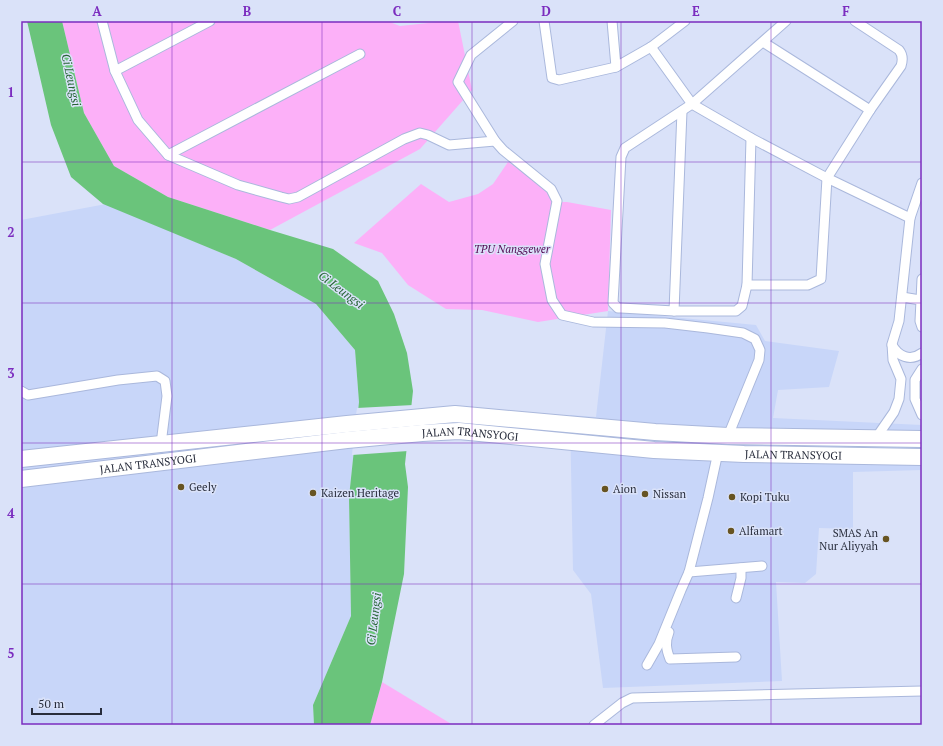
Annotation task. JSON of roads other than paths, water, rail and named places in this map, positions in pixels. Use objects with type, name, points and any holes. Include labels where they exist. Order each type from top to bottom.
[{"type":"highway","name":"JALAN TRANSYOGI","points":[[21,459],[424,416],[455,414],[656,432],[728,436],[922,439]]},
{"type":"highway","name":"JALAN TRANSYOGI","points":[[21,479],[347,440],[422,433],[472,432],[654,450],[922,457]]},
{"type":"street","points":[[102,21],[115,71],[138,120],[168,155],[238,185],[289,198],[298,198],[404,139],[420,133],[450,145],[495,141]]},
{"type":"street","points":[[115,71],[210,21]]},
{"type":"street","points":[[512,21],[471,55],[458,82],[495,141],[503,150],[551,189],[557,201],[545,264],[552,300],[562,315],[593,322],[665,323],[743,333],[755,339],[760,350],[759,360],[728,436]]},
{"type":"street","points":[[544,21],[552,78],[559,80],[616,67],[650,47],[684,21]]},
{"type":"street","points":[[612,21],[616,67]]},
{"type":"street","points":[[751,138],[747,285],[742,306],[736,311],[674,312],[618,308],[614,303],[621,157],[626,148],[692,104],[786,21]]},
{"type":"street","points":[[747,285],[812,285],[821,279],[827,178],[870,110],[901,66],[902,57],[900,50],[855,21]]},
{"type":"street","points":[[763,42],[870,110]]},
{"type":"street","points":[[650,47],[665,65],[692,104],[751,138],[827,178],[910,218]]},
{"type":"street","points":[[168,155],[360,54]]},
{"type":"street","points":[[674,312],[682,111]]},
{"type":"street","points":[[876,438],[894,412],[899,398],[901,379],[893,360],[892,344],[899,322],[910,218],[922,183]]},
{"type":"street","points":[[922,278],[920,300],[920,321],[922,327]]},
{"type":"street","points":[[902,297],[920,300]]},
{"type":"street","points":[[892,344],[896,351],[902,356],[910,358],[918,356],[922,353]]},
{"type":"street","points":[[922,369],[915,380],[915,400],[922,415]]},
{"type":"street","points":[[21,391],[28,395],[118,380],[157,376],[165,381],[167,396],[161,444]]},
{"type":"street","points":[[899,398],[915,400]]},
{"type":"street","points":[[718,452],[692,578],[666,638],[666,650],[670,659],[736,657]]},
{"type":"street","points":[[693,572],[762,566]]},
{"type":"street","points":[[736,598],[741,578],[741,568]]},
{"type":"street","points":[[647,665],[659,644],[681,590],[693,572]]},
{"type":"street","points":[[594,725],[622,703],[632,698],[922,691]]},
{"type":"water","name":"Ci Leungsi","points":[[27,21],[62,21],[84,113],[114,166],[168,197],[333,249],[378,281],[394,314],[407,353],[413,391],[405,464],[408,487],[404,574],[382,682],[370,725],[314,725],[313,705],[351,616],[349,497],[359,402],[355,350],[316,304],[236,259],[103,204],[71,177],[51,125]]},
{"type":"place","name":"Geely","points":[[181,487]]},
{"type":"place","name":"Aion","points":[[605,489]]},
{"type":"place","name":"Kaizen Heritage","points":[[313,493]]},
{"type":"place","name":"Nissan","points":[[645,494]]},
{"type":"place","name":"Kopi Tuku","points":[[732,497]]},
{"type":"place","name":"Alfamart","points":[[731,531]]},
{"type":"place","name":"SMAS An Nur Aliyyah","points":[[886,539]]},
{"type":"park label","name":"TPU Nanggewer","points":[[512,249]]}]
